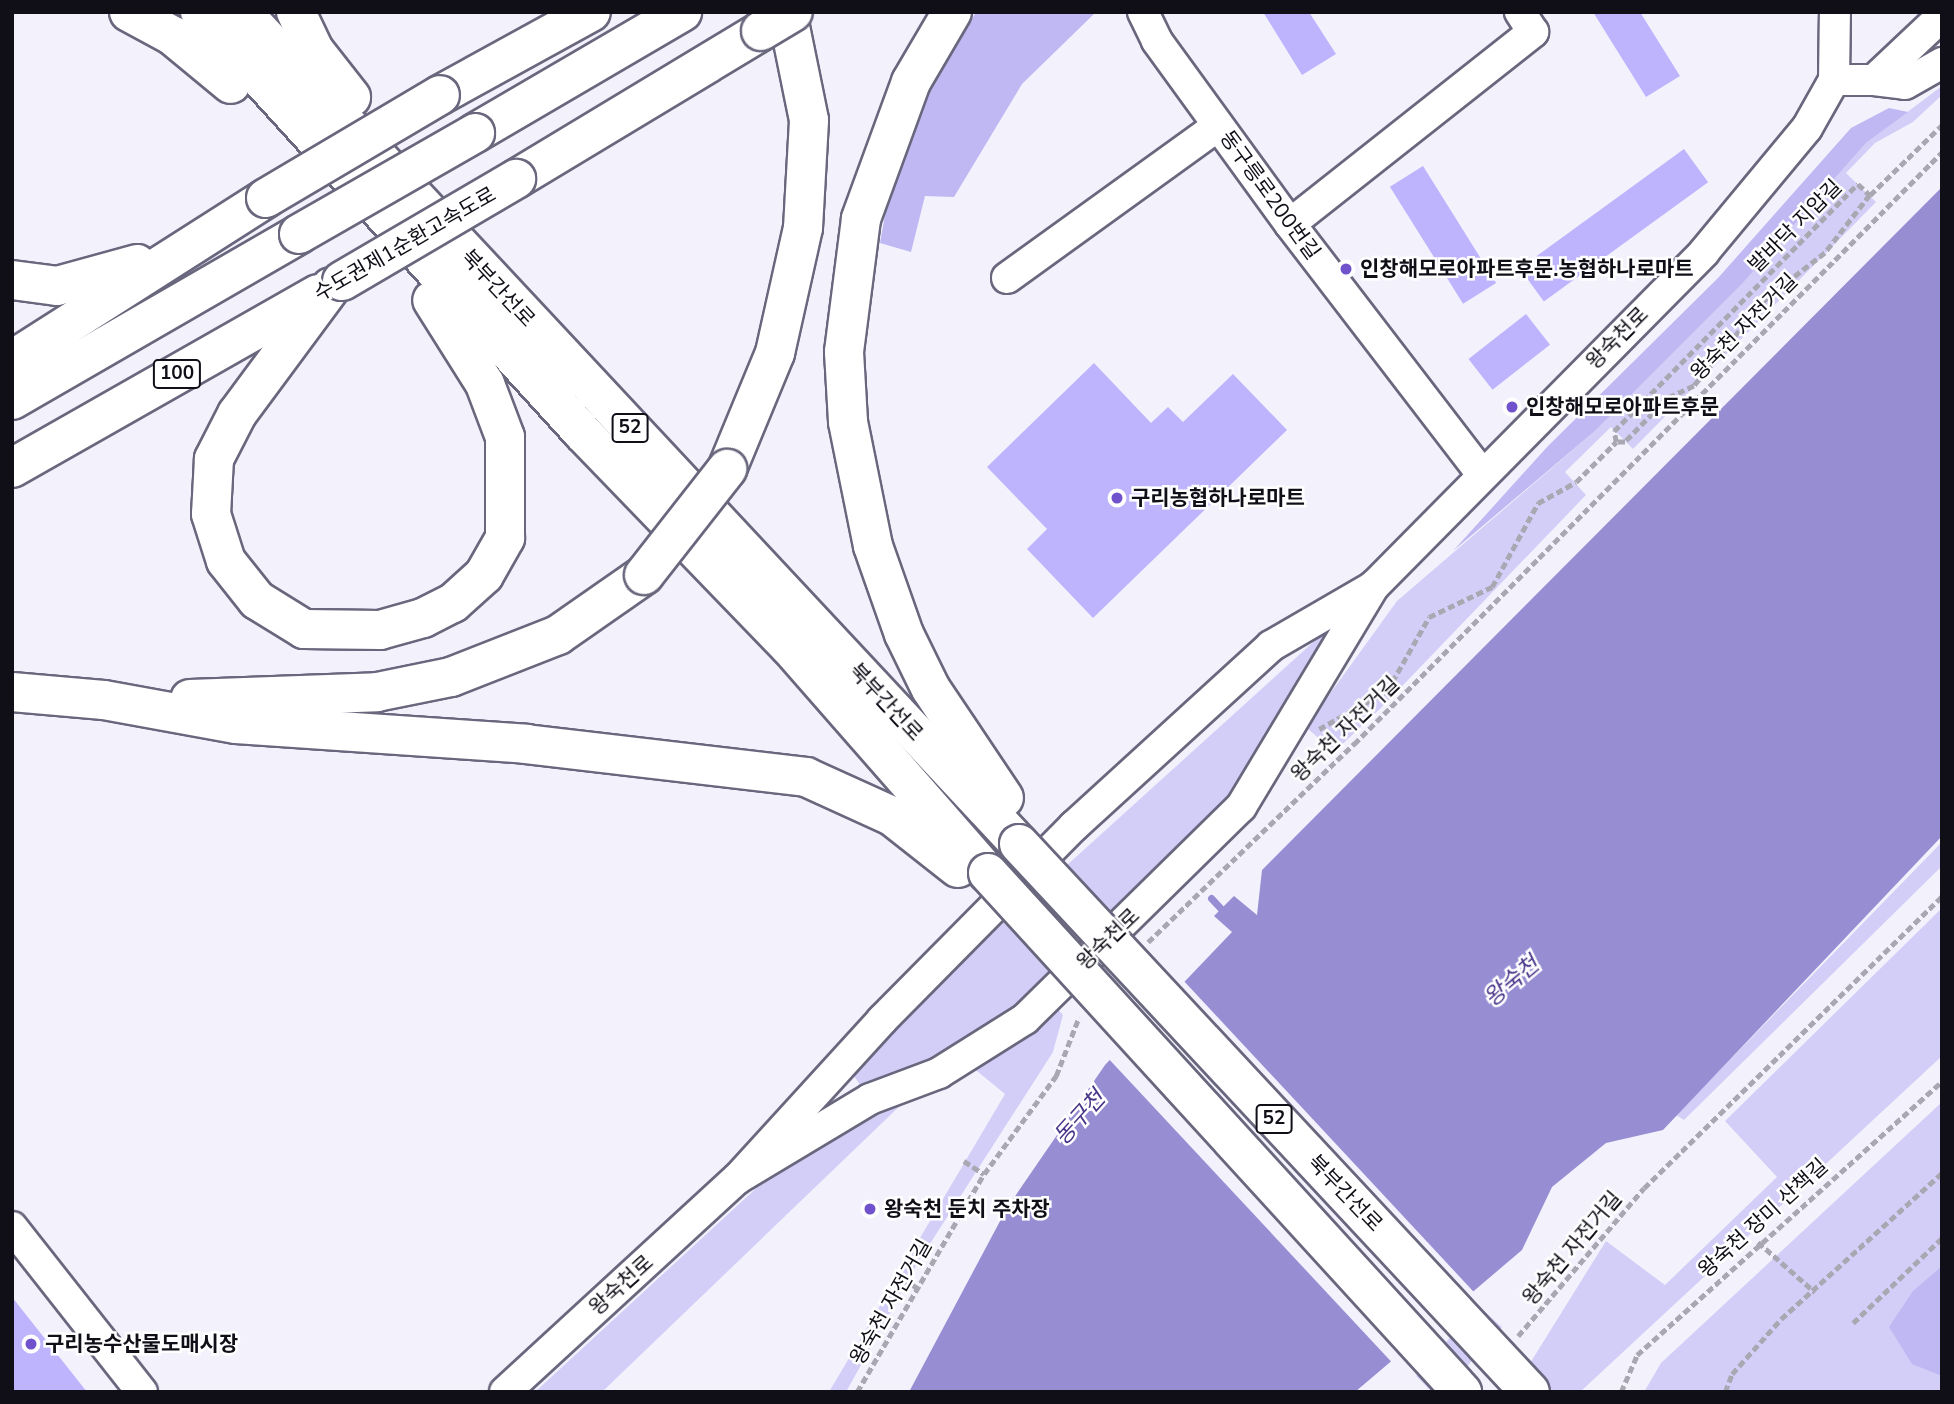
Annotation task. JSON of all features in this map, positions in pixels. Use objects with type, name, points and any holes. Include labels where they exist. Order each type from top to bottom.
[{"type":"highway","points":[[129,12],[173,36],[231,84]]},
{"type":"highway","points":[[169,12],[231,84],[432,300],[583,433]]},
{"type":"highway","name":"북부간선로","points":[[200,12],[583,433],[789,646],[982,879],[1043,932],[1462,1392]]},
{"type":"highway","name":"북부간선로","points":[[242,12],[507,298],[1025,839],[1084,919],[1530,1392]]},
{"type":"highway","points":[[296,12],[314,50],[507,298]]},
{"type":"highway","points":[[12,360],[185,245],[526,42],[554,12]]},
{"type":"highway","points":[[440,95],[591,12]]},
{"type":"highway","points":[[12,400],[682,12]]},
{"type":"highway","name":"수도권제1순환고속도로","points":[[12,468],[337,284],[793,12]]},
{"type":"highway","points":[[952,12],[911,82],[861,219],[844,352],[848,422],[873,546],[904,634],[978,764],[1025,839]]},
{"type":"highway","points":[[104,700],[377,692],[451,677],[558,635],[644,575],[727,469],[754,417],[775,353],[803,228],[809,120],[774,22]]},
{"type":"highway","points":[[12,280],[57,286],[95,280],[185,245]]},
{"type":"highway","points":[[337,284],[237,414],[214,459],[211,514],[226,561],[257,600],[304,629],[380,630],[423,618],[453,603],[484,575],[505,538],[505,437],[485,384],[432,300]]},
{"type":"highway","points":[[12,692],[104,700],[236,724],[526,744],[806,777],[892,816],[982,879]]},
{"type":"street","name":"동구릉로200번길","points":[[1143,12],[1219,126],[1290,224],[1481,473]]},
{"type":"street","points":[[1290,224],[1533,32],[1520,12]]},
{"type":"street","points":[[1835,12],[1834,80],[1874,80],[1905,84],[1942,63]]},
{"type":"street","points":[[1874,80],[1942,16]]},
{"type":"street","name":"왕숙천로","points":[[737,1179],[870,1099],[939,1073],[1025,1019],[1241,807],[1374,586],[1481,473],[1704,252],[1807,128],[1834,80]]},
{"type":"street","points":[[1007,278],[1219,126]]},
{"type":"street","name":"왕숙천로","points":[[505,1392],[737,1179],[882,1020],[1074,826],[1271,646],[1374,586]]},
{"type":"street","points":[[12,1227],[142,1392]]},
{"type":"path","points":[[1870,195],[1942,125]]},
{"type":"path","name":"왕숙천 자전거길","points":[[1144,945],[1354,744],[1942,152]]},
{"type":"path","name":"발바닥 지압길","points":[[1858,184],[1870,195],[1806,273],[1748,318],[1721,360],[1695,386],[1668,398],[1625,442],[1616,442],[1614,431],[1858,184]]},
{"type":"path","points":[[1312,732],[1387,691],[1429,617],[1492,587],[1538,503],[1576,482],[1616,442]]},
{"type":"path","name":"왕숙천 자전거길","points":[[1510,1346],[1644,1188],[1942,896]]},
{"type":"path","name":"왕숙천 자전거길","points":[[857,1392],[984,1174],[1056,1076],[1082,1010]]},
{"type":"path","name":"왕숙천 장미 산책길","points":[[1621,1392],[1637,1355],[1758,1242],[1942,1082]]},
{"type":"path","points":[[964,1161],[984,1174]]},
{"type":"path","points":[[1725,1392],[1732,1374],[1942,1173]]},
{"type":"path","points":[[1853,1323],[1942,1238]]},
{"type":"path","points":[[1758,1242],[1815,1292]]},
{"type":"path","points":[[895,1274],[917,1288]]},
{"type":"shaded area","points":[[976,12],[1096,12],[1022,84],[954,197],[925,196],[911,252],[880,243],[888,198],[923,103]]},
{"type":"shaded area","points":[[1942,86],[1942,95],[1913,122],[1875,143],[1846,173],[1876,202],[1633,449],[1611,427],[1565,472],[1586,495],[1382,707],[1334,752],[1306,727],[1397,601],[1595,431],[1742,284],[1866,143]]},
{"type":"shaded area","points":[[1889,108],[1908,112],[1866,143],[1742,284],[1595,431],[1453,551],[1548,446],[1718,278],[1851,128]]},
{"type":"shaded area","points":[[1331,626],[1231,804],[998,1026],[925,1069],[862,1088],[854,1076],[896,1020]]},
{"type":"shaded area","points":[[1942,842],[1942,866],[1684,1120],[1676,1115]]},
{"type":"shaded area","points":[[1942,908],[1942,1056],[1580,1392],[1501,1392],[1532,1360],[1606,1241],[1665,1285],[1777,1177],[1725,1121]]},
{"type":"shaded area","points":[[1051,1001],[1063,1015],[1053,1052],[917,1264],[846,1392],[829,1392],[1005,1094],[972,1067]]},
{"type":"shaded area","points":[[905,1101],[602,1392],[535,1392],[777,1169]]},
{"type":"shaded area","points":[[1942,1102],[1942,1392],[1644,1392],[1661,1363]]},
{"type":"shaded area","points":[[1942,1266],[1942,1376],[1912,1364],[1889,1327],[1913,1291]]},
{"type":"shaded area","points":[[1478,1306],[1502,1327],[1444,1392],[1432,1392],[1416,1376]]},
{"type":"water","name":"왕숙천","points":[[1942,187],[1942,836],[1663,1130],[1606,1143],[1552,1187],[1522,1250],[1355,1392],[909,1392],[1007,1208],[1105,1065],[1232,932],[1214,916],[1234,896],[1257,915],[1262,870]]},
{"type":"pier","points":[[1182,979],[1477,1296],[1398,1369],[1103,1053]]},
{"type":"building","points":[[1263,12],[1309,12],[1336,54],[1302,75]]},
{"type":"building","points":[[1593,12],[1640,12],[1680,76],[1646,97]]},
{"type":"building","points":[[1684,149],[1708,182],[1544,301],[1520,268]]},
{"type":"building","points":[[1423,166],[1496,283],[1463,304],[1390,187]]},
{"type":"building","points":[[1526,314],[1550,345],[1492,390],[1468,359]]},
{"type":"building","name":"구리농협하나로마트","points":[[1094,363],[1151,423],[1168,407],[1183,422],[1233,374],[1287,430],[1093,618],[1027,549],[1047,529],[987,467]]},
{"type":"building","name":"구리농수산물도매시장","points":[[12,1297],[87,1392],[12,1392]]},
{"type":"waterway","name":"동구천","points":[[1211,898],[1227,915]]},
{"type":"place","name":"인창해모로아파트후문.농협하나로마트","points":[[1346,269]]},
{"type":"place","name":"인창해모로아파트후문","points":[[1512,407]]},
{"type":"place","name":"구리농협하나로마트","points":[[1117,498]]},
{"type":"place","name":"왕숙천 둔치 주차장","points":[[870,1209]]},
{"type":"place","name":"구리농수산물도매시장","points":[[31,1344]]}]
